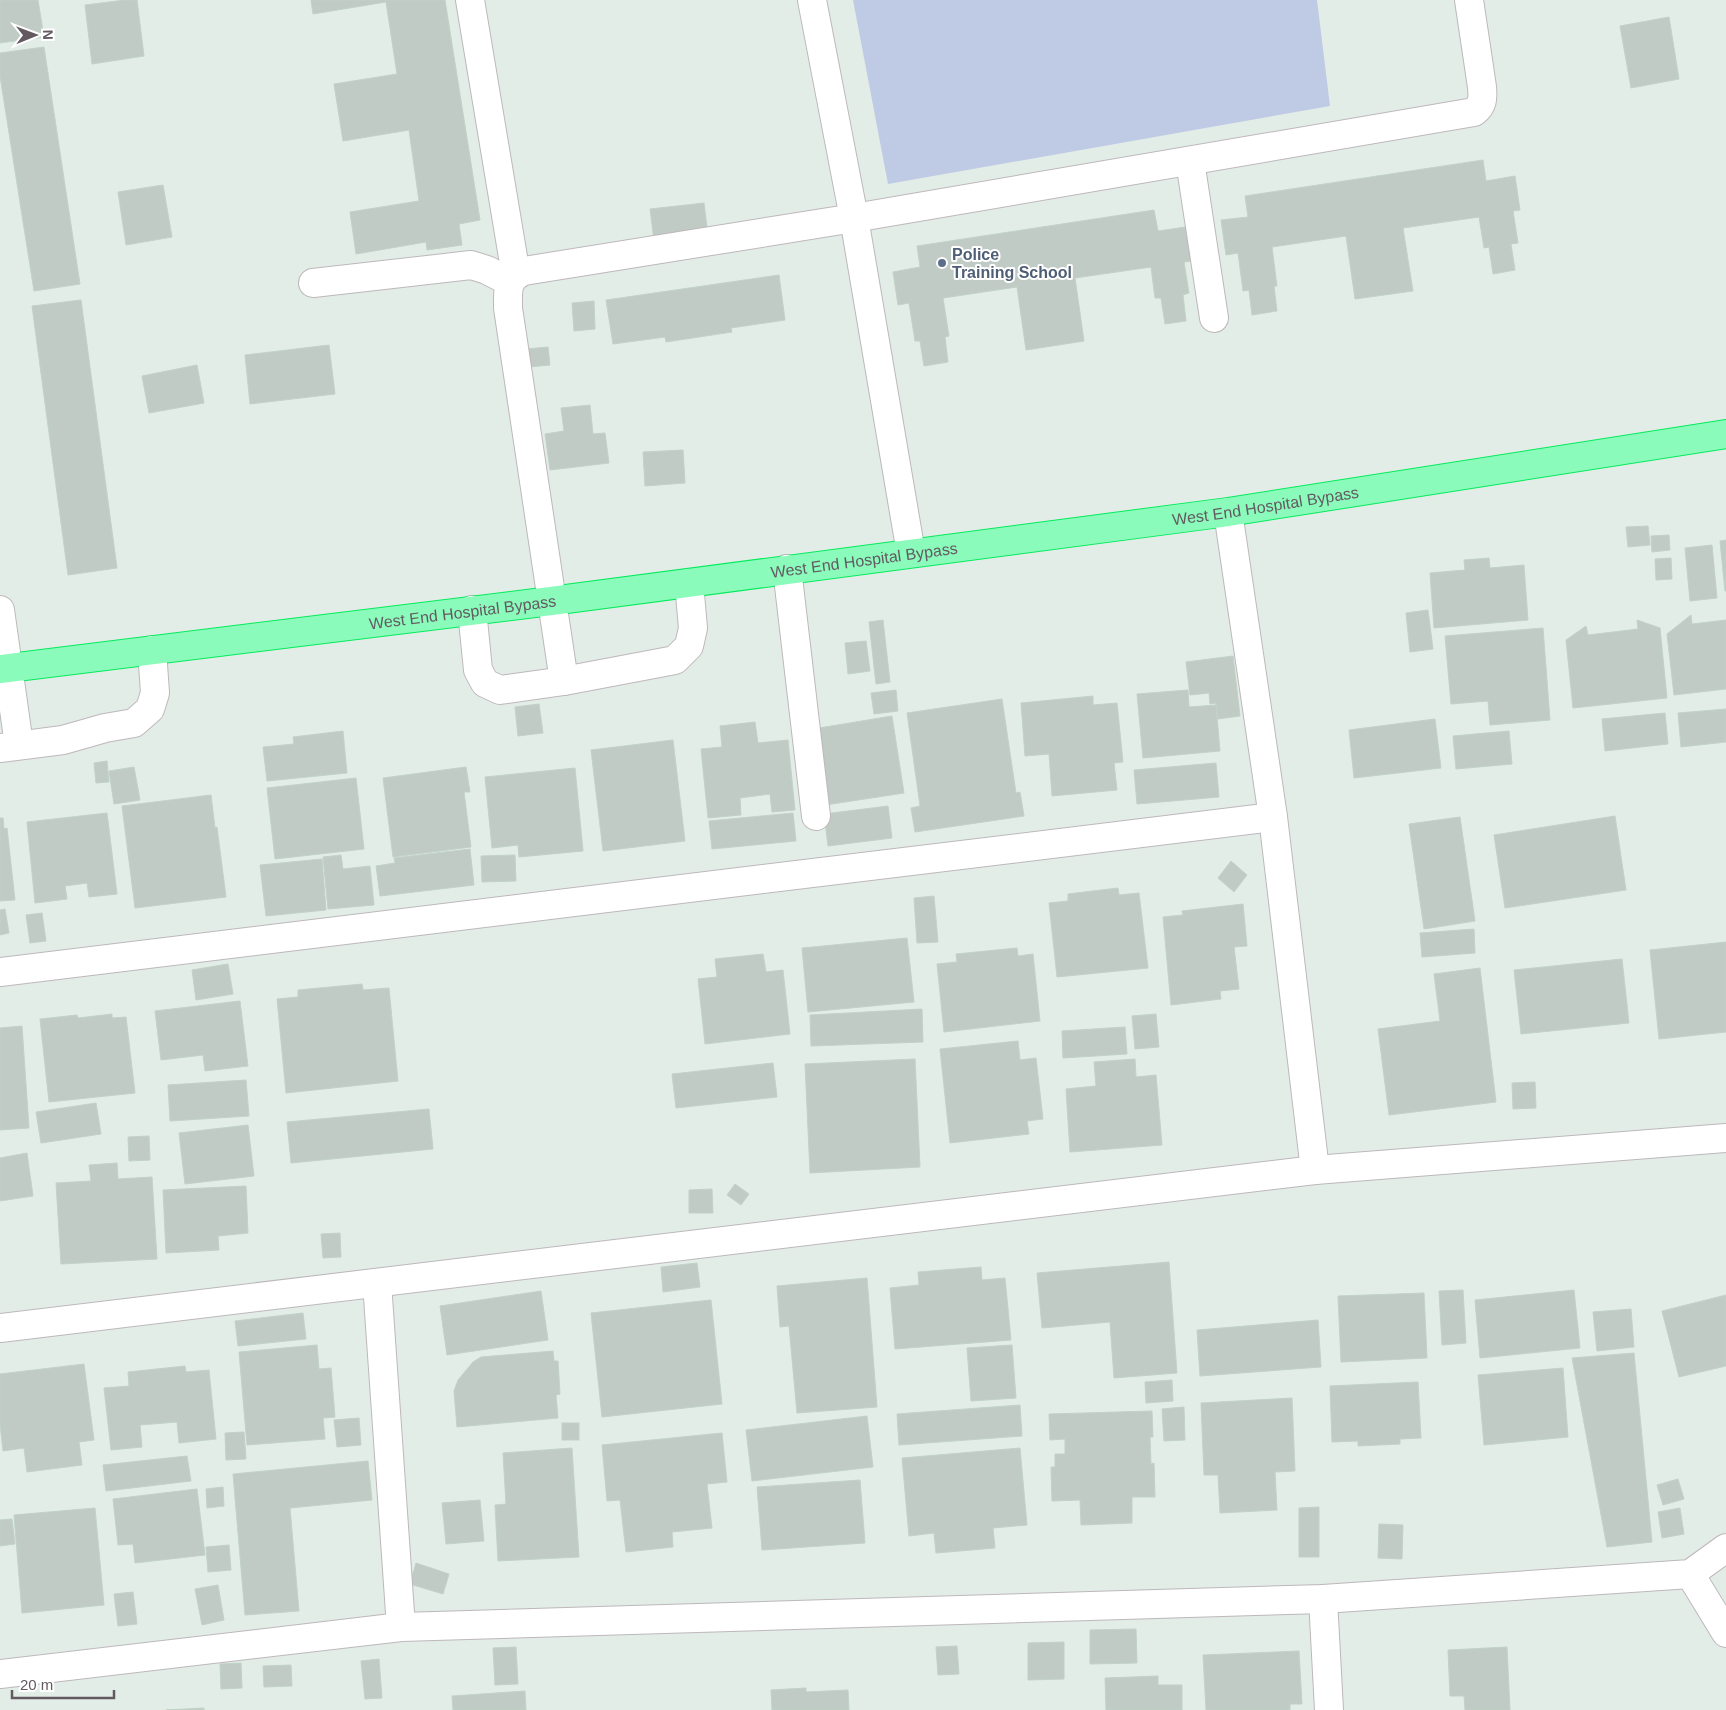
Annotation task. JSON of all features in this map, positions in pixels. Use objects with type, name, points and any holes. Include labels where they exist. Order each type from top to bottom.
[{"type":"highway","name":"West End Hospital Bypass","points":[[4,669],[689,583],[1228,512],[1726,434]]},
{"type":"street","points":[[470,0],[513,279],[508,308],[564,681]]},
{"type":"street","points":[[812,0],[854,218],[911,553]]},
{"type":"street","points":[[513,279],[524,271],[854,218],[1474,112],[1480,107],[1483,99],[1469,0]]},
{"type":"street","points":[[1190,161],[1214,318]]},
{"type":"street","points":[[313,283],[471,265],[513,279]]},
{"type":"street","points":[[1228,512],[1272,817],[1314,1170]]},
{"type":"street","points":[[787,569],[816,816]]},
{"type":"street","points":[[472,610],[478,670],[485,683],[500,690],[564,681],[675,660],[689,646],[693,628],[689,583]]},
{"type":"street","points":[[0,610],[10,747],[63,740],[105,728],[134,723],[150,710],[155,694],[152,650]]},
{"type":"street","points":[[0,972],[1272,817]]},
{"type":"street","points":[[0,1328],[1314,1170],[1726,1138]]},
{"type":"street","points":[[377,1283],[401,1627]]},
{"type":"street","points":[[0,1674],[401,1627],[1323,1600],[1690,1574],[1726,1548]]},
{"type":"street","points":[[1690,1574],[1726,1633]]},
{"type":"street","points":[[1323,1600],[1329,1710]]},
{"type":"shaded area","points":[[853,0],[1317,0],[1330,106],[888,184]]},
{"type":"building","points":[[0,0],[38,0],[44,37],[0,43]]},
{"type":"building","points":[[137,0],[144,56],[92,64],[85,5]]},
{"type":"building","points":[[311,0],[445,0],[480,220],[459,224],[462,245],[427,250],[426,242],[356,254],[350,212],[419,201],[409,130],[343,141],[334,84],[397,74],[386,2],[313,14]]},
{"type":"building","points":[[1669,17],[1679,79],[1631,88],[1620,26]]},
{"type":"building","points":[[44,47],[80,284],[34,291],[0,76],[0,53]]},
{"type":"building","points":[[1483,160],[1486,181],[1515,176],[1520,210],[1513,211],[1518,243],[1511,244],[1515,270],[1493,274],[1489,247],[1484,248],[1479,217],[1403,228],[1413,291],[1355,299],[1346,236],[1272,247],[1277,286],[1274,286],[1277,311],[1252,315],[1249,290],[1243,291],[1238,253],[1226,255],[1221,220],[1248,217],[1245,196]]},
{"type":"building","points":[[163,185],[172,237],[126,245],[118,192]]},
{"type":"building","points":[[704,203],[708,235],[654,241],[650,209]]},
{"type":"building","points":[[1154,210],[1158,231],[1186,227],[1192,261],[1184,262],[1189,293],[1183,295],[1186,321],[1165,324],[1161,298],[1155,298],[1151,267],[1075,278],[1084,341],[1026,350],[1017,287],[943,298],[949,336],[945,337],[948,362],[924,366],[920,341],[915,341],[909,303],[898,305],[893,272],[920,267],[917,246]]},
{"type":"building","points":[[779,275],[785,320],[731,328],[732,332],[666,342],[665,337],[613,344],[606,300]]},
{"type":"building","points":[[81,300],[117,568],[68,575],[32,306]]},
{"type":"building","points":[[594,301],[595,329],[574,331],[572,303]]},
{"type":"building","points":[[329,345],[335,394],[250,404],[245,355]]},
{"type":"building","points":[[548,347],[550,365],[529,367],[527,349]]},
{"type":"building","points":[[197,365],[204,403],[149,413],[142,376]]},
{"type":"building","points":[[590,405],[593,434],[605,433],[609,463],[550,470],[545,434],[564,431],[561,408]]},
{"type":"building","points":[[683,450],[685,483],[645,486],[643,452]]},
{"type":"building","points":[[1648,526],[1650,545],[1628,547],[1626,527]]},
{"type":"building","points":[[1669,535],[1670,550],[1652,552],[1651,536]]},
{"type":"building","points":[[1726,540],[1726,591],[1725,591],[1720,541]]},
{"type":"building","points":[[1712,545],[1717,598],[1690,601],[1685,548]]},
{"type":"building","points":[[1489,558],[1490,568],[1524,565],[1528,620],[1434,628],[1430,573],[1465,570],[1464,560]]},
{"type":"building","points":[[1671,558],[1672,579],[1656,580],[1655,559]]},
{"type":"building","points":[[1428,610],[1433,649],[1410,652],[1406,613]]},
{"type":"building","points":[[1691,615],[1692,624],[1726,620],[1726,689],[1674,695],[1667,634]]},
{"type":"building","points":[[883,620],[890,682],[876,684],[869,622]]},
{"type":"building","points":[[1637,620],[1660,628],[1667,698],[1573,708],[1566,640],[1586,626],[1588,635],[1638,629]]},
{"type":"building","points":[[1543,628],[1550,720],[1490,725],[1488,701],[1451,704],[1445,636]]},
{"type":"building","points":[[866,641],[870,671],[848,674],[845,643]]},
{"type":"building","points":[[1233,656],[1240,716],[1218,719],[1216,703],[1210,704],[1209,693],[1190,695],[1186,662]]},
{"type":"building","points":[[896,690],[898,711],[874,714],[871,693]]},
{"type":"building","points":[[1188,690],[1189,707],[1216,705],[1220,751],[1143,758],[1137,694]]},
{"type":"building","points":[[1093,696],[1093,705],[1117,703],[1123,762],[1114,763],[1117,790],[1052,796],[1049,754],[1025,756],[1021,703]]},
{"type":"building","points":[[1002,699],[1016,793],[1020,792],[1024,816],[915,832],[911,808],[920,806],[907,713]]},
{"type":"building","points":[[539,704],[543,733],[518,736],[515,707]]},
{"type":"building","points":[[1726,709],[1726,742],[1681,747],[1678,713]]},
{"type":"building","points":[[1665,713],[1668,744],[1605,751],[1602,719]]},
{"type":"building","points":[[892,716],[904,793],[819,806],[807,730]]},
{"type":"building","points":[[1435,719],[1441,768],[1354,778],[1349,730]]},
{"type":"building","points":[[755,722],[758,743],[788,740],[795,810],[772,812],[770,794],[740,798],[741,815],[708,818],[701,749],[722,747],[720,726]]},
{"type":"building","points":[[343,731],[347,773],[267,781],[263,747],[294,744],[293,737]]},
{"type":"building","points":[[1509,731],[1512,764],[1456,769],[1453,736]]},
{"type":"building","points":[[673,740],[685,841],[603,851],[591,750]]},
{"type":"building","points":[[107,761],[109,782],[96,783],[94,763]]},
{"type":"building","points":[[1216,763],[1219,797],[1137,804],[1134,770]]},
{"type":"building","points":[[134,767],[140,800],[114,804],[109,771]]},
{"type":"building","points":[[466,767],[470,792],[464,792],[471,847],[393,857],[383,778]]},
{"type":"building","points":[[575,768],[583,851],[519,857],[518,845],[492,848],[485,777]]},
{"type":"building","points":[[356,778],[364,849],[275,859],[267,788]]},
{"type":"building","points":[[211,795],[226,897],[135,908],[122,806]]},
{"type":"building","points":[[888,806],[892,838],[828,846],[824,814]]},
{"type":"building","points":[[107,813],[117,894],[89,897],[87,883],[65,886],[67,899],[35,903],[27,822]]},
{"type":"building","points":[[793,813],[796,841],[712,849],[709,821]]},
{"type":"building","points":[[1615,816],[1626,890],[1505,908],[1494,835]]},
{"type":"building","points":[[1460,817],[1475,921],[1424,929],[1409,824]]},
{"type":"building","points":[[0,818],[3,818],[4,829],[7,828],[15,900],[0,901]]},
{"type":"building","points":[[470,849],[474,885],[380,896],[376,866],[395,863],[394,858]]},
{"type":"building","points":[[341,855],[343,869],[370,866],[374,905],[328,909],[323,857]]},
{"type":"building","points":[[515,855],[516,881],[482,882],[481,856]]},
{"type":"building","points":[[322,859],[326,910],[266,916],[260,865]]},
{"type":"building","points":[[1231,861],[1247,875],[1234,892],[1218,878]]},
{"type":"building","points":[[1118,888],[1119,895],[1139,893],[1148,968],[1057,977],[1049,903],[1068,901],[1068,894]]},
{"type":"building","points":[[934,896],[938,942],[917,943],[914,898]]},
{"type":"building","points":[[1243,904],[1247,946],[1234,947],[1239,989],[1220,991],[1221,999],[1171,1005],[1163,917],[1183,915],[1182,911]]},
{"type":"building","points":[[5,909],[9,933],[0,935],[0,910]]},
{"type":"building","points":[[42,913],[46,941],[30,943],[26,915]]},
{"type":"building","points":[[1474,929],[1475,953],[1422,957],[1420,933]]},
{"type":"building","points":[[907,938],[914,1002],[808,1012],[802,948]]},
{"type":"building","points":[[1726,942],[1726,1032],[1659,1039],[1650,950]]},
{"type":"building","points":[[1017,948],[1018,956],[1033,954],[1040,1021],[944,1032],[937,964],[957,962],[956,954]]},
{"type":"building","points":[[763,954],[766,972],[783,970],[790,1034],[705,1044],[698,979],[717,977],[715,959]]},
{"type":"building","points":[[1622,959],[1629,1023],[1521,1034],[1514,970]]},
{"type":"building","points":[[228,964],[233,994],[196,1000],[192,970]]},
{"type":"building","points":[[1480,968],[1496,1102],[1389,1115],[1378,1029],[1440,1021],[1434,974]]},
{"type":"building","points":[[362,984],[363,990],[389,988],[398,1081],[286,1093],[277,999],[298,997],[298,990]]},
{"type":"building","points":[[240,1001],[248,1066],[205,1071],[203,1055],[161,1060],[155,1011]]},
{"type":"building","points":[[922,1009],[923,1042],[811,1046],[810,1015]]},
{"type":"building","points":[[112,1014],[112,1018],[126,1017],[135,1093],[49,1102],[40,1019],[77,1015],[78,1018]]},
{"type":"building","points":[[1156,1014],[1159,1047],[1135,1049],[1132,1016]]},
{"type":"building","points":[[22,1026],[29,1128],[0,1130],[0,1028]]},
{"type":"building","points":[[1125,1027],[1127,1054],[1063,1058],[1062,1031]]},
{"type":"building","points":[[1018,1041],[1020,1060],[1036,1058],[1043,1119],[1027,1121],[1029,1134],[950,1143],[940,1049]]},
{"type":"building","points":[[915,1059],[920,1167],[810,1173],[805,1064]]},
{"type":"building","points":[[1135,1059],[1136,1077],[1156,1075],[1162,1145],[1070,1152],[1066,1089],[1096,1086],[1094,1062]]},
{"type":"building","points":[[773,1063],[777,1097],[676,1108],[672,1074]]},
{"type":"building","points":[[246,1080],[249,1116],[170,1121],[168,1085]]},
{"type":"building","points":[[1535,1082],[1536,1108],[1513,1109],[1512,1083]]},
{"type":"building","points":[[96,1103],[101,1134],[41,1143],[36,1112]]},
{"type":"building","points":[[429,1109],[433,1149],[291,1163],[287,1122]]},
{"type":"building","points":[[248,1125],[254,1176],[185,1184],[179,1133]]},
{"type":"building","points":[[149,1136],[150,1160],[129,1161],[128,1137]]},
{"type":"building","points":[[27,1153],[33,1196],[0,1201],[0,1158]]},
{"type":"building","points":[[117,1163],[118,1179],[152,1177],[157,1259],[61,1264],[56,1183],[91,1181],[89,1165]]},
{"type":"building","points":[[735,1184],[749,1194],[741,1205],[727,1195]]},
{"type":"building","points":[[246,1186],[248,1233],[218,1236],[219,1250],[166,1253],[163,1190]]},
{"type":"building","points":[[712,1189],[713,1213],[689,1213],[689,1190]]},
{"type":"building","points":[[340,1233],[341,1257],[323,1258],[321,1234]]},
{"type":"building","points":[[1169,1262],[1177,1373],[1114,1378],[1110,1322],[1042,1328],[1037,1273]]},
{"type":"building","points":[[697,1263],[700,1287],[663,1292],[661,1267]]},
{"type":"building","points":[[981,1267],[982,1280],[1005,1278],[1011,1340],[895,1349],[890,1288],[919,1285],[918,1272]]},
{"type":"building","points":[[867,1278],[877,1407],[797,1413],[789,1326],[780,1327],[777,1286]]},
{"type":"building","points":[[1463,1290],[1466,1343],[1442,1345],[1439,1291]]},
{"type":"building","points":[[1574,1290],[1580,1348],[1480,1358],[1475,1300]]},
{"type":"building","points":[[541,1291],[548,1340],[447,1355],[440,1306]]},
{"type":"building","points":[[1424,1293],[1427,1358],[1341,1362],[1338,1296]]},
{"type":"building","points":[[1726,1295],[1726,1366],[1679,1377],[1662,1311]]},
{"type":"building","points":[[711,1300],[722,1404],[602,1417],[591,1313]]},
{"type":"building","points":[[1631,1309],[1634,1347],[1597,1351],[1593,1312]]},
{"type":"building","points":[[303,1313],[306,1339],[238,1346],[235,1321]]},
{"type":"building","points":[[1318,1320],[1321,1367],[1200,1376],[1197,1330]]},
{"type":"building","points":[[317,1345],[319,1369],[331,1368],[335,1417],[323,1418],[325,1439],[247,1445],[239,1352]]},
{"type":"building","points":[[1012,1345],[1016,1398],[971,1401],[967,1348]]},
{"type":"building","points":[[553,1351],[554,1361],[558,1361],[560,1394],[556,1395],[558,1418],[457,1427],[454,1391],[458,1380],[473,1362],[481,1357]]},
{"type":"building","points":[[1634,1353],[1652,1542],[1607,1547],[1572,1358]]},
{"type":"building","points":[[84,1364],[94,1440],[79,1442],[82,1465],[27,1472],[24,1448],[3,1451],[0,1424],[0,1374]]},
{"type":"building","points":[[185,1366],[186,1372],[209,1370],[216,1439],[179,1443],[177,1422],[140,1425],[142,1447],[111,1450],[104,1388],[129,1386],[128,1372]]},
{"type":"building","points":[[1563,1368],[1568,1437],[1484,1445],[1478,1375]]},
{"type":"building","points":[[1172,1380],[1173,1401],[1146,1403],[1145,1382]]},
{"type":"building","points":[[1418,1382],[1421,1438],[1400,1439],[1400,1444],[1358,1446],[1358,1441],[1332,1442],[1330,1386]]},
{"type":"building","points":[[1292,1398],[1295,1471],[1275,1472],[1277,1510],[1220,1513],[1218,1475],[1204,1475],[1201,1403]]},
{"type":"building","points":[[1020,1405],[1022,1436],[899,1445],[897,1414]]},
{"type":"building","points":[[1184,1407],[1185,1440],[1164,1441],[1162,1409]]},
{"type":"building","points":[[1152,1411],[1153,1437],[1150,1437],[1151,1464],[1154,1463],[1155,1497],[1132,1497],[1132,1523],[1081,1525],[1080,1500],[1052,1501],[1051,1467],[1055,1467],[1055,1454],[1065,1454],[1065,1439],[1050,1440],[1049,1414]]},
{"type":"building","points":[[867,1416],[873,1467],[752,1481],[746,1430]]},
{"type":"building","points":[[359,1418],[361,1445],[337,1447],[334,1420]]},
{"type":"building","points":[[562,1423],[579,1423],[579,1440],[562,1440]]},
{"type":"building","points":[[244,1432],[246,1459],[226,1460],[225,1433]]},
{"type":"building","points":[[722,1433],[727,1482],[707,1484],[712,1528],[672,1532],[673,1547],[626,1552],[620,1500],[607,1501],[602,1445]]},
{"type":"building","points":[[572,1448],[579,1557],[498,1561],[495,1505],[506,1504],[503,1453]]},
{"type":"building","points":[[1020,1448],[1027,1525],[993,1528],[995,1548],[936,1553],[934,1533],[909,1536],[902,1458]]},
{"type":"building","points":[[187,1456],[191,1481],[106,1491],[103,1465]]},
{"type":"building","points":[[368,1461],[372,1500],[290,1508],[299,1611],[245,1615],[233,1474]]},
{"type":"building","points":[[1678,1479],[1684,1499],[1663,1505],[1657,1485]]},
{"type":"building","points":[[860,1480],[865,1543],[762,1550],[757,1487]]},
{"type":"building","points":[[223,1487],[224,1506],[207,1508],[206,1489]]},
{"type":"building","points":[[197,1489],[205,1555],[135,1563],[133,1544],[118,1545],[113,1499]]},
{"type":"building","points":[[480,1500],[484,1541],[446,1544],[442,1503]]},
{"type":"building","points":[[1319,1507],[1319,1557],[1299,1557],[1299,1508]]},
{"type":"building","points":[[95,1508],[104,1605],[22,1613],[14,1515]]},
{"type":"building","points":[[1680,1508],[1684,1534],[1662,1538],[1658,1512]]},
{"type":"building","points":[[12,1519],[15,1544],[0,1546],[0,1520]]},
{"type":"building","points":[[1379,1524],[1403,1525],[1402,1559],[1378,1558]]},
{"type":"building","points":[[229,1545],[231,1570],[208,1572],[206,1547]]},
{"type":"building","points":[[416,1563],[449,1574],[443,1594],[410,1584]]},
{"type":"building","points":[[218,1585],[224,1620],[202,1625],[195,1589]]},
{"type":"building","points":[[133,1592],[137,1624],[118,1626],[114,1594]]},
{"type":"building","points":[[1136,1629],[1137,1663],[1090,1664],[1090,1630]]},
{"type":"building","points":[[1064,1642],[1064,1679],[1028,1680],[1028,1643]]},
{"type":"building","points":[[957,1646],[959,1674],[938,1675],[936,1647]]},
{"type":"building","points":[[516,1647],[518,1684],[495,1685],[493,1648]]},
{"type":"building","points":[[1507,1647],[1510,1710],[1465,1710],[1464,1696],[1450,1696],[1448,1650]]},
{"type":"building","points":[[1299,1651],[1302,1704],[1290,1704],[1290,1710],[1206,1710],[1203,1655]]},
{"type":"building","points":[[379,1659],[382,1698],[365,1699],[361,1661]]},
{"type":"building","points":[[241,1663],[242,1688],[221,1689],[220,1664]]},
{"type":"building","points":[[291,1665],[292,1686],[264,1687],[263,1666]]},
{"type":"building","points":[[1158,1676],[1158,1685],[1182,1685],[1182,1710],[1106,1710],[1105,1678]]},
{"type":"building","points":[[806,1688],[806,1692],[848,1690],[849,1710],[772,1710],[771,1690]]},
{"type":"building","points":[[525,1691],[526,1710],[453,1710],[452,1696]]},
{"type":"building","points":[[204,1708],[204,1710],[166,1710]]},
{"type":"place","name":"Police Training School","points":[[942,263]]}]
